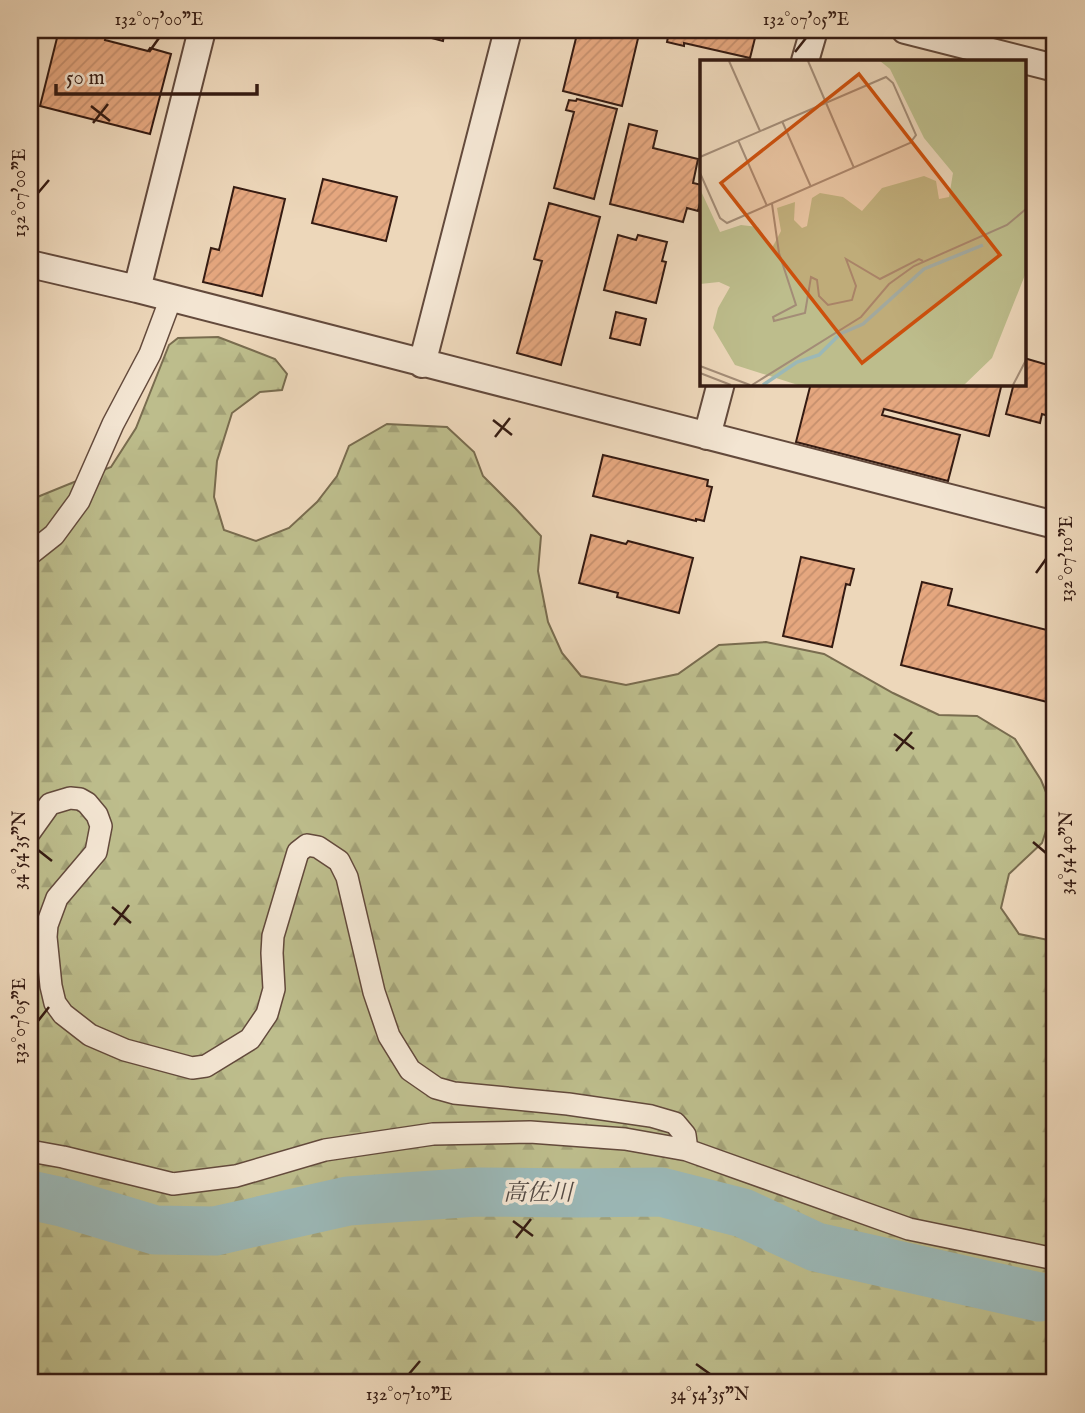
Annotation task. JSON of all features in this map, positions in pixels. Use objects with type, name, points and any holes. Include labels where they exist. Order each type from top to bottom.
[{"type":"street","points":[[137,289],[202,30]]},
{"type":"street","points":[[422,364],[508,30]]},
{"type":"street","points":[[805,60],[814,30]]},
{"type":"street","points":[[905,30],[1023,60]]},
{"type":"street","points":[[1026,61],[1055,68]]},
{"type":"street","points":[[30,264],[137,289],[1055,525]]},
{"type":"street","points":[[30,554],[54,535],[79,501],[113,424],[150,354],[171,298]]},
{"type":"street","points":[[707,436],[720,385]]},
{"type":"street","points":[[30,832],[50,804],[70,798],[87,803],[97,815],[100,826],[96,852],[57,898],[47,925],[46,937],[55,1003],[63,1014],[89,1035],[125,1050],[192,1068],[206,1066],[250,1039],[267,1014],[274,989],[273,936],[298,852],[307,845],[318,847],[339,861],[347,877],[374,992],[389,1036],[410,1070],[436,1088],[454,1093],[568,1104],[651,1116],[675,1123],[685,1135],[687,1150]]},
{"type":"street","points":[[30,1151],[173,1184],[236,1176],[325,1150],[433,1134],[530,1132],[625,1139],[687,1150],[909,1229],[1055,1259]]},
{"type":"green space","points":[[218,337],[275,359],[287,374],[282,390],[260,392],[232,413],[217,461],[214,497],[224,530],[256,541],[289,528],[317,502],[337,476],[349,446],[387,424],[447,427],[474,452],[483,476],[541,536],[538,571],[548,622],[562,653],[581,676],[626,685],[678,674],[719,645],[766,642],[824,654],[893,693],[939,715],[977,716],[1015,739],[1041,780],[1053,809],[1042,843],[1009,874],[1001,908],[1019,934],[1053,941],[1055,939],[1055,1383],[30,1383],[30,500],[111,467],[136,428],[169,345],[178,338]]},
{"type":"building","points":[[30,30],[37,30],[30,59]]},
{"type":"building","points":[[59,30],[108,30],[105,40],[171,54],[150,134],[40,106]]},
{"type":"building","points":[[401,30],[445,30],[443,41]]},
{"type":"building","points":[[578,30],[640,30],[622,106],[563,91]]},
{"type":"building","points":[[654,30],[757,30],[750,58],[684,43],[684,46],[667,42],[668,37],[653,34]]},
{"type":"building","points":[[577,99],[617,109],[594,199],[554,188],[574,112],[566,110],[569,100]]},
{"type":"building","points":[[629,124],[657,131],[653,148],[698,159],[693,183],[700,185],[700,203],[698,211],[687,208],[683,222],[610,204]]},
{"type":"building","points":[[323,179],[397,197],[386,241],[312,223]]},
{"type":"building","points":[[234,187],[285,199],[262,296],[203,282],[211,248],[219,250]]},
{"type":"building","points":[[549,203],[600,217],[561,365],[517,353],[542,261],[534,259]]},
{"type":"building","points":[[618,235],[636,240],[638,235],[667,242],[662,261],[666,262],[656,303],[604,290]]},
{"type":"building","points":[[616,312],[646,319],[640,345],[610,338]]},
{"type":"building","points":[[1026,359],[1055,367],[1055,418],[1042,414],[1040,423],[1006,414],[1013,385],[1026,385]]},
{"type":"building","points":[[810,385],[1002,385],[989,436],[884,409],[882,415],[960,435],[948,481],[796,442]]},
{"type":"building","points":[[603,455],[708,480],[707,486],[712,487],[704,521],[593,496]]},
{"type":"building","points":[[591,535],[626,544],[628,541],[693,558],[679,613],[617,597],[618,593],[579,583]]},
{"type":"building","points":[[801,557],[854,569],[850,585],[846,584],[832,647],[783,636]]},
{"type":"building","points":[[922,582],[952,589],[948,605],[1055,632],[1055,704],[901,665]]},
{"type":"waterway","name":"高佐川","points":[[30,1195],[155,1230],[215,1231],[348,1201],[477,1192],[661,1192],[743,1213],[816,1247],[1039,1297]]}]
